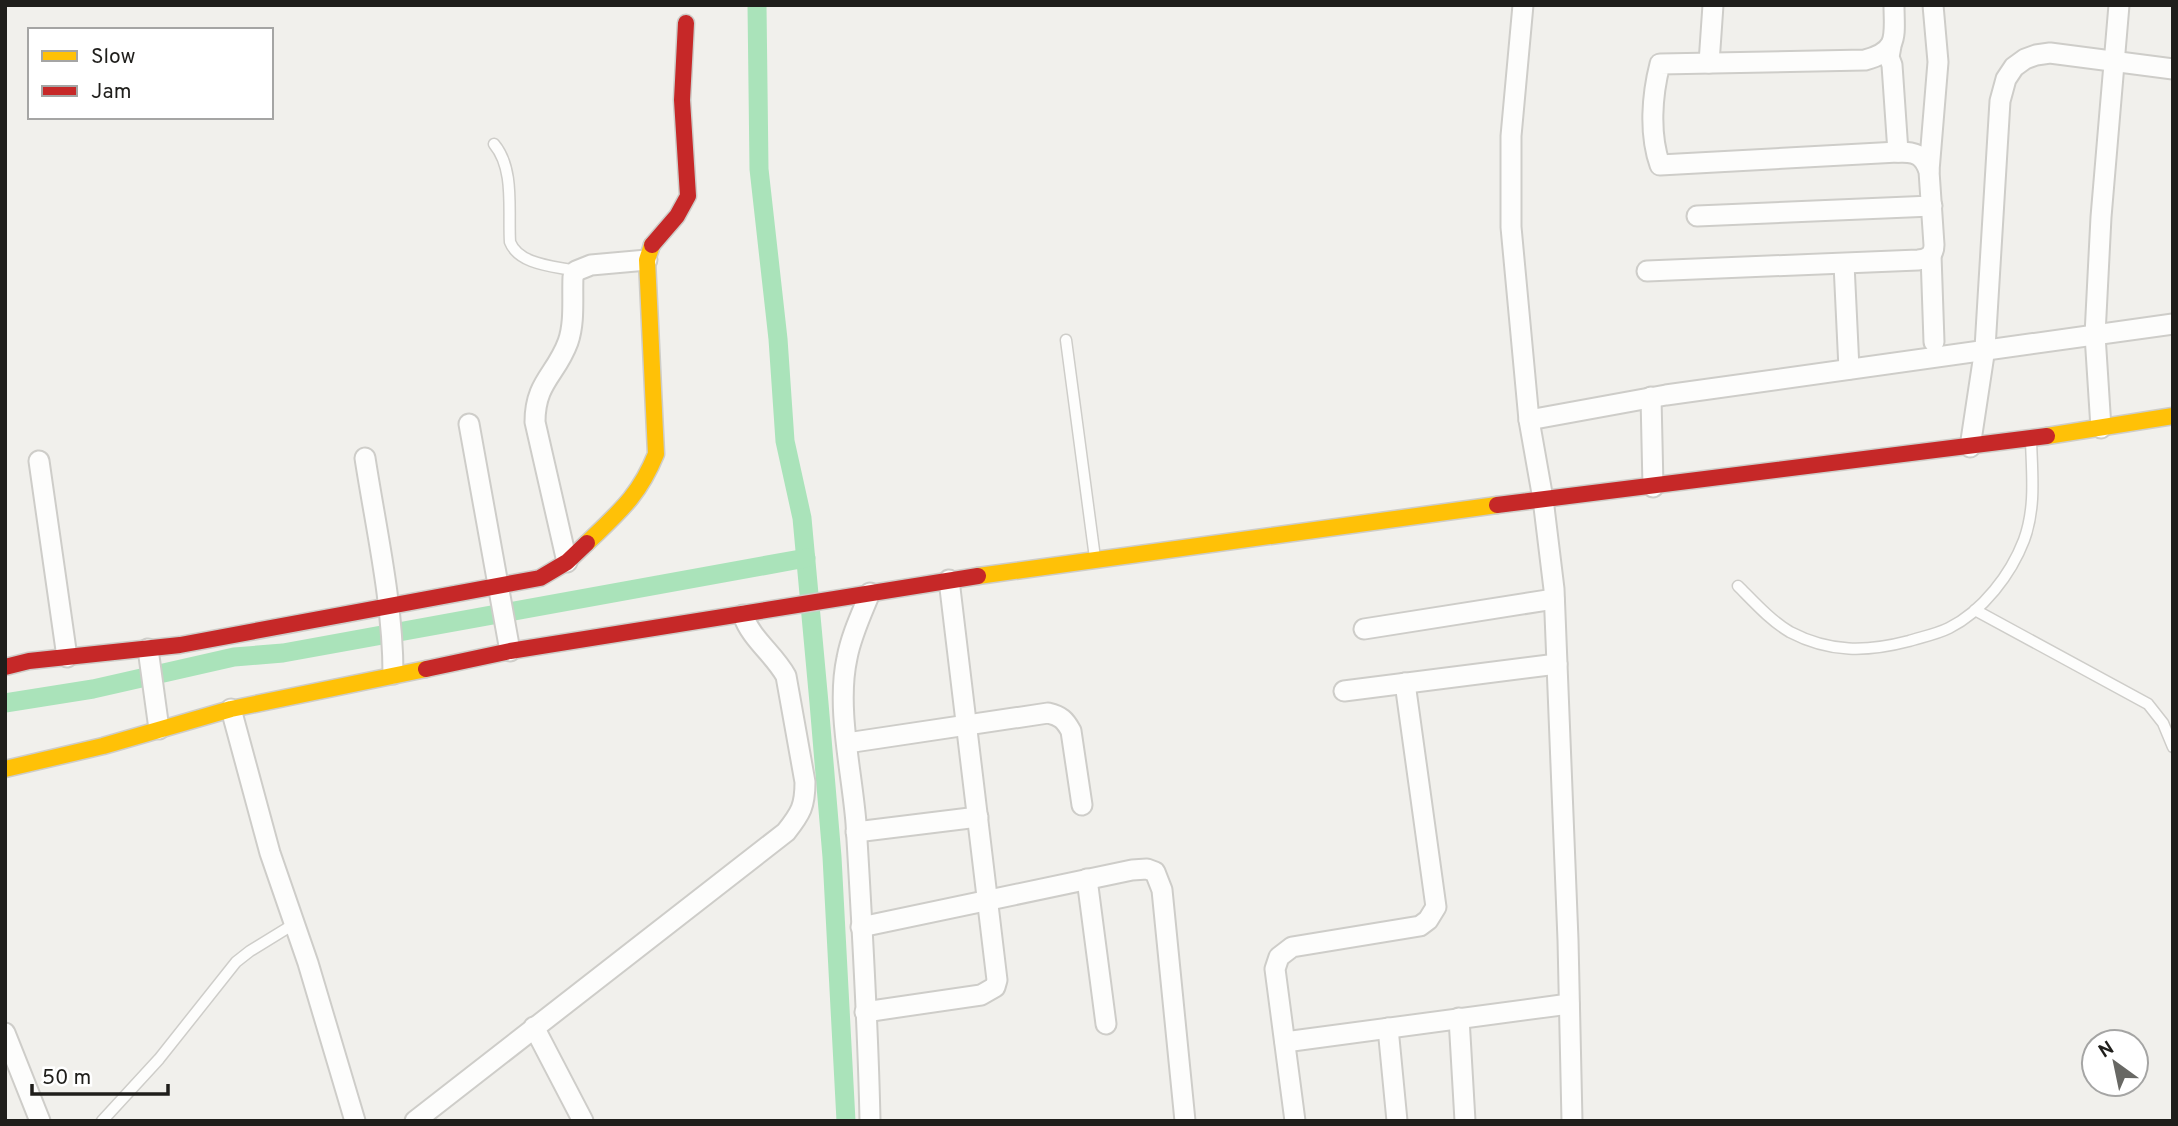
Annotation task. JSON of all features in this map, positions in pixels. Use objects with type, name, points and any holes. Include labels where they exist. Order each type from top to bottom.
[{"type":"street","points":[[1523,5],[1511,136],[1511,227],[1529,420],[1544,499],[1554,599],[1572,1121]]},
{"type":"street","points":[[1709,63],[1713,5]]},
{"type":"street","points":[[1894,5],[1889,57],[1892,65],[1898,152]]},
{"type":"street","points":[[1933,5],[1937,62],[1929,171],[1934,245],[1931,255],[1934,342]]},
{"type":"street","points":[[2101,428],[2095,335],[2101,217],[2119,5]]},
{"type":"street","points":[[5,667],[66,657],[149,658],[180,645],[540,578],[566,562],[628,503],[646,479],[656,454],[647,260],[654,241],[677,216],[688,196],[682,100],[687,23]]},
{"type":"street","points":[[1891,46],[1886,52],[1865,60],[1660,64],[1655,81],[1653,145],[1660,164],[1898,152],[1920,155],[1926,160],[1929,171]]},
{"type":"street","points":[[1970,447],[1985,348],[2000,101],[2006,79],[2025,59],[2050,53],[2173,69]]},
{"type":"street","points":[[1697,216],[1932,206]]},
{"type":"street","points":[[1647,271],[1918,260],[1931,255]]},
{"type":"street","points":[[566,562],[535,422],[535,403],[541,386],[568,341],[573,277],[576,271],[591,265],[647,260]]},
{"type":"street","points":[[1844,264],[1849,369]]},
{"type":"street","points":[[1529,420],[1651,397],[1985,348],[2026,346],[2173,324]]},
{"type":"street","points":[[1651,397],[1653,487]]},
{"type":"street","points":[[5,769],[77,753],[231,709],[510,651],[949,580],[1544,499],[2031,439],[2173,416]]},
{"type":"street","points":[[469,425],[510,651]]},
{"type":"street","points":[[365,458],[393,649],[393,674]]},
{"type":"street","points":[[39,461],[66,657]]},
{"type":"street","points":[[865,1012],[981,995],[989,991],[997,980],[949,580]]},
{"type":"street","points":[[863,594],[846,660],[844,686],[856,832],[870,1121]]},
{"type":"street","points":[[1364,629],[1554,599]]},
{"type":"street","points":[[428,1116],[534,1027],[786,832],[801,814],[805,799],[805,782],[786,676],[747,626],[743,615]]},
{"type":"street","points":[[149,658],[159,729]]},
{"type":"street","points":[[1345,691],[1557,664]]},
{"type":"street","points":[[1295,1121],[1275,969],[1279,957],[1292,947],[1420,926],[1428,920],[1436,907],[1405,683]]},
{"type":"street","points":[[231,709],[270,853],[355,1121]]},
{"type":"street","points":[[847,743],[1048,713],[1060,716],[1071,731],[1082,805]]},
{"type":"street","points":[[856,832],[978,817]]},
{"type":"street","points":[[861,927],[1087,879],[1147,869],[1155,872],[1160,880],[1185,1121]]},
{"type":"street","points":[[1087,879],[1106,1024]]},
{"type":"street","points":[[1285,1042],[1569,1004]]},
{"type":"street","points":[[1459,1018],[1465,1121]]},
{"type":"street","points":[[534,1027],[583,1121]]},
{"type":"street","points":[[1388,1028],[1396,1121]]},
{"type":"street","points":[[5,1033],[40,1121]]},
{"type":"lane","points":[[494,144],[507,169],[512,248],[523,258],[576,271]]},
{"type":"lane","points":[[1066,340],[1095,562]]},
{"type":"lane","points":[[1738,586],[1789,631],[1823,645],[1861,650],[1897,644],[1950,627],[1975,610],[2001,582],[2016,559],[2025,538],[2033,504],[2031,439]]},
{"type":"lane","points":[[1975,610],[2148,704],[2163,723],[2173,747]]},
{"type":"lane","points":[[102,1121],[159,1059],[236,962],[294,924]]},
{"type":"waterway","points":[[757,5],[759,169],[778,339],[785,441],[802,518],[819,703],[832,857],[846,1121]]},
{"type":"waterway","points":[[5,703],[93,689],[234,657],[283,653],[806,558]]},
{"type":"traffic: slow","points":[[587,543],[635,492],[656,454],[647,260],[652,245]]},
{"type":"traffic: slow","points":[[2047,436],[2173,416]]},
{"type":"traffic: slow","points":[[978,576],[1497,505]]},
{"type":"traffic: slow","points":[[5,769],[103,746],[231,709],[426,669]]},
{"type":"traffic: jam","points":[[652,245],[677,216],[688,196],[682,100],[686,23]]},
{"type":"traffic: jam","points":[[1497,505],[2047,436]]},
{"type":"traffic: jam","points":[[5,667],[29,661],[180,645],[540,578],[567,562],[587,543]]},
{"type":"traffic: jam","points":[[426,669],[510,651],[978,576]]}]
